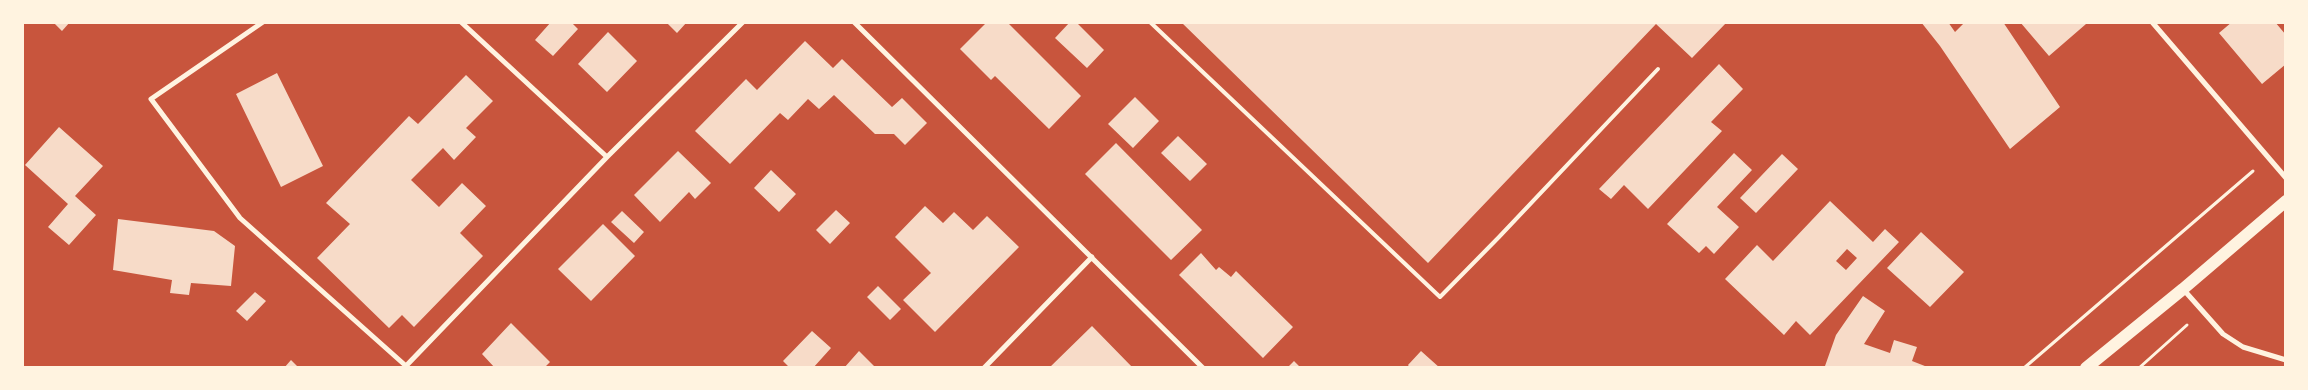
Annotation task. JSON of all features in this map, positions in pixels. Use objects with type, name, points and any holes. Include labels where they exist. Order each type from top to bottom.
[{"type":"main road","points":[[2086,368],[2183,289],[2286,201]]},
{"type":"street","points":[[263,22],[151,99],[240,218],[405,367],[607,157],[742,22]]},
{"type":"street","points":[[460,22],[607,157]]},
{"type":"street","points":[[854,22],[1203,368]]},
{"type":"street","points":[[2152,22],[2286,178]]},
{"type":"street","points":[[984,368],[1092,257]]},
{"type":"street","points":[[2183,289],[2223,334],[2242,348],[2286,360]]},
{"type":"lane","points":[[1150,22],[1440,297],[1658,69]]},
{"type":"path","points":[[2024,368],[2268,157]]},
{"type":"path","points":[[2139,368],[2203,311]]},
{"type":"building","points":[[53,22],[70,22],[62,31]]},
{"type":"building","points":[[551,22],[571,22],[578,29],[553,56],[535,40]]},
{"type":"building","points":[[666,22],[687,22],[677,33]]},
{"type":"building","points":[[987,22],[1007,22],[1081,96],[1049,129],[995,76],[991,80],[960,49]]},
{"type":"building","points":[[1070,22],[1076,22],[1104,50],[1087,68],[1055,38]]},
{"type":"building","points":[[1181,22],[1727,22],[1692,58],[1656,24],[1428,263]]},
{"type":"building","points":[[1921,22],[1948,22],[1955,32],[1965,22],[2003,22],[2060,107],[2010,149],[1940,46]]},
{"type":"building","points":[[2020,22],[2084,22],[2086,24],[2049,56]]},
{"type":"building","points":[[2232,22],[2275,22],[2286,35],[2286,64],[2262,84],[2219,33]]},
{"type":"building","points":[[608,32],[637,61],[607,92],[578,64]]},
{"type":"building","points":[[805,41],[833,68],[842,59],[892,107],[902,98],[927,123],[905,145],[894,134],[875,134],[834,95],[819,109],[808,99],[788,120],[780,113],[730,164],[695,131],[746,79],[757,90]]},
{"type":"building","points":[[1719,64],[1743,89],[1711,122],[1722,131],[1648,209],[1624,185],[1611,199],[1599,189]]},
{"type":"building","points":[[277,73],[323,166],[281,187],[236,94]]},
{"type":"building","points":[[466,75],[493,101],[466,128],[476,137],[454,160],[443,148],[411,180],[439,207],[462,183],[486,206],[460,233],[483,256],[414,327],[402,315],[389,328],[317,258],[350,224],[326,203],[409,116],[418,124]]},
{"type":"building","points":[[1135,97],[1159,121],[1133,148],[1108,124]]},
{"type":"building","points":[[59,127],[103,166],[75,196],[96,215],[69,245],[48,227],[68,204],[25,165]]},
{"type":"building","points":[[1178,136],[1207,164],[1190,181],[1161,153]]},
{"type":"building","points":[[1116,143],[1202,230],[1171,260],[1085,174]]},
{"type":"building","points":[[678,151],[711,183],[695,199],[689,192],[660,222],[634,195]]},
{"type":"building","points":[[1734,153],[1752,170],[1717,207],[1739,227],[1714,254],[1706,246],[1699,253],[1667,224]]},
{"type":"building","points":[[1782,154],[1798,169],[1756,213],[1740,198]]},
{"type":"building","points":[[771,170],[796,194],[779,212],[754,188]]},
{"type":"building","points":[[1830,201],[1873,242],[1885,229],[1899,242],[1810,335],[1796,321],[1784,335],[1725,279],[1757,245],[1773,261]],"holes":[[[1847,249],[1857,258],[1846,270],[1836,261]]]},
{"type":"building","points":[[925,206],[943,223],[954,212],[973,230],[987,216],[1019,247],[935,332],[903,300],[931,273],[895,237]]},
{"type":"building","points":[[836,210],[850,223],[830,244],[816,230]]},
{"type":"building","points":[[622,211],[644,232],[634,243],[611,222]]},
{"type":"building","points":[[118,219],[214,231],[235,246],[231,286],[191,283],[189,295],[170,293],[172,280],[113,270]]},
{"type":"building","points":[[603,224],[635,256],[591,301],[558,269]]},
{"type":"building","points":[[1921,232],[1964,272],[1930,307],[1887,268]]},
{"type":"building","points":[[1201,253],[1216,270],[1219,267],[1231,277],[1236,271],[1293,327],[1263,358],[1179,275]]},
{"type":"building","points":[[878,286],[901,309],[890,320],[867,297]]},
{"type":"building","points":[[255,292],[266,301],[247,321],[236,311]]},
{"type":"building","points":[[1863,296],[1885,311],[1864,344],[1890,353],[1894,340],[1917,347],[1912,361],[1930,368],[1825,366],[1836,335]]},
{"type":"building","points":[[511,323],[550,362],[544,368],[495,368],[482,354]]},
{"type":"building","points":[[1092,326],[1133,368],[1049,368]]},
{"type":"building","points":[[812,331],[831,348],[813,368],[790,368],[783,361]]},
{"type":"building","points":[[859,351],[876,368],[844,368]]},
{"type":"building","points":[[1421,351],[1440,368],[1410,368],[1408,365]]},
{"type":"building","points":[[291,360],[299,368],[284,368]]},
{"type":"building","points":[[1294,361],[1301,368],[1287,368]]}]
